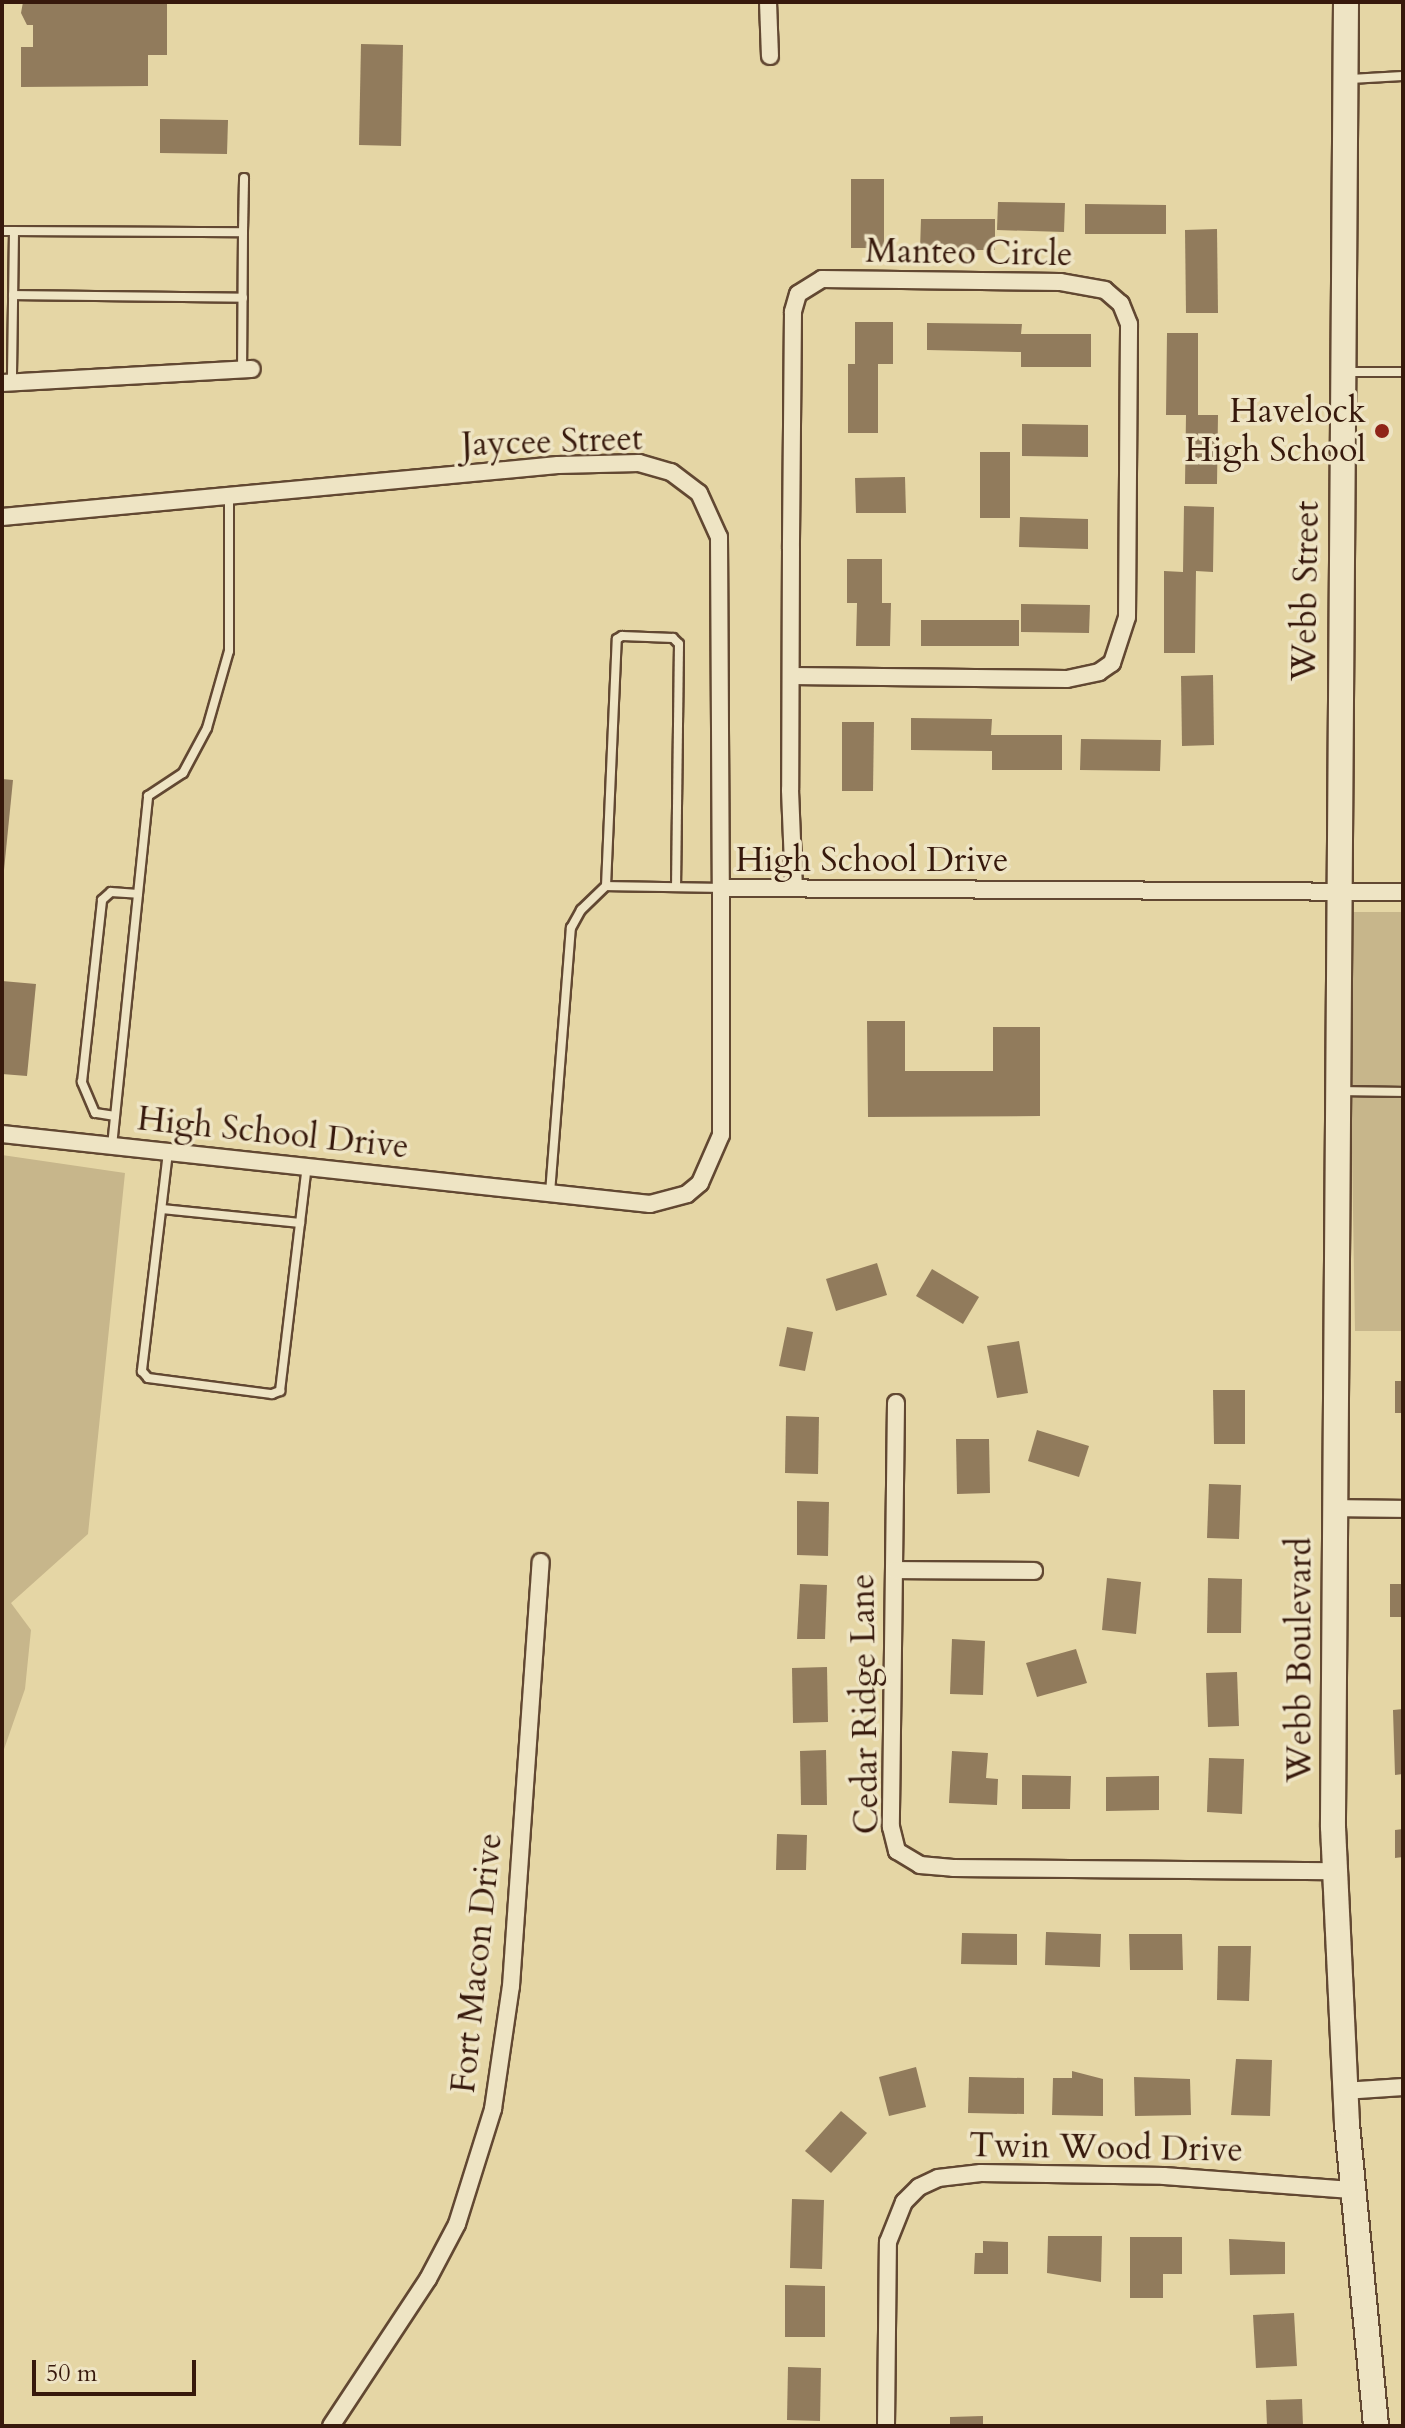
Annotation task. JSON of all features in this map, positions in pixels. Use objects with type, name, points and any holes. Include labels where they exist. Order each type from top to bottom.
[{"type":"street","points":[[768,2],[770,56]]},
{"type":"street","name":"Webb Street","points":[[1337,892],[1346,2]]},
{"type":"street","name":"Manteo Circle","points":[[791,676],[1067,679],[1099,672],[1112,663],[1120,651],[1127,617],[1129,324],[1121,304],[1105,290],[1060,282],[822,279],[801,289],[793,312],[791,676],[794,888]]},
{"type":"street","points":[[7,383],[247,369]]},
{"type":"street","name":"Jaycee Street","points":[[2,517],[558,465],[639,463],[671,472],[699,493],[719,537],[721,888]]},
{"type":"street","name":"High School Drive","points":[[2,1134],[650,1204],[687,1194],[710,1168],[721,1135],[721,888],[1403,892]]},
{"type":"street","name":"Webb Boulevard","points":[[1337,892],[1334,1871],[1351,2190],[1376,2426]]},
{"type":"street","name":"Cedar Ridge Lane","points":[[896,1403],[891,1827],[897,1851],[909,1861],[953,1868],[1334,1871]]},
{"type":"street","points":[[1334,1508],[1403,1509]]},
{"type":"street","name":"Fort Macon Drive","points":[[331,2426],[428,2279],[457,2224],[493,2109],[511,1986],[541,1562]]},
{"type":"street","points":[[894,1570],[1034,1571]]},
{"type":"street","points":[[1344,2091],[1403,2087]]},
{"type":"street","name":"Twin Wood Drive","points":[[886,2426],[888,2242],[904,2202],[919,2187],[938,2178],[981,2173],[1164,2176],[1351,2190]]},
{"type":"lane","points":[[1345,79],[1403,76]]},
{"type":"lane","points":[[244,178],[243,298],[247,369]]},
{"type":"lane","points":[[2,231],[243,232]]},
{"type":"lane","points":[[7,383],[14,231]]},
{"type":"lane","points":[[13,295],[243,298]]},
{"type":"lane","points":[[1342,372],[1403,372]]},
{"type":"lane","points":[[112,1146],[148,796],[183,773],[207,728],[229,651],[229,495]]},
{"type":"lane","points":[[550,1193],[571,928],[606,886],[617,639],[622,636],[673,638],[679,644],[676,887]]},
{"type":"lane","points":[[606,886],[721,888]]},
{"type":"lane","points":[[115,1116],[95,1113],[82,1082],[102,900],[111,892],[138,894]]},
{"type":"lane","points":[[1336,1091],[1403,1092]]},
{"type":"lane","points":[[168,1152],[142,1371],[148,1378],[272,1394],[280,1391],[307,1166]]},
{"type":"lane","points":[[162,1209],[300,1223]]},
{"type":"shaded area","points":[[1348,912],[1403,912],[1403,1331],[1355,1331]]},
{"type":"shaded area","points":[[2,1155],[125,1173],[88,1534],[11,1603],[31,1630],[25,1689],[2,1755]]},
{"type":"building","points":[[23,2],[167,2],[167,55],[148,55],[148,86],[21,87],[21,47],[33,47],[33,25],[27,25],[21,13]]},
{"type":"building","points":[[361,44],[403,45],[401,146],[359,145]]},
{"type":"building","points":[[160,119],[228,120],[227,154],[160,153]]},
{"type":"building","points":[[851,179],[884,179],[884,248],[851,248]]},
{"type":"building","points":[[998,202],[1065,203],[1064,232],[997,230]]},
{"type":"building","points":[[1085,204],[1166,205],[1166,234],[1085,234]]},
{"type":"building","points":[[921,219],[995,219],[995,250],[920,250]]},
{"type":"building","points":[[1217,229],[1218,313],[1186,313],[1185,230]]},
{"type":"building","points":[[855,322],[893,322],[893,364],[878,364],[878,433],[848,433],[848,364],[855,364]]},
{"type":"building","points":[[927,323],[1022,324],[1021,334],[1091,334],[1091,367],[1021,367],[1021,352],[927,350]]},
{"type":"building","points":[[1167,333],[1198,333],[1198,415],[1218,415],[1217,484],[1185,484],[1186,415],[1166,415]]},
{"type":"building","points":[[1022,424],[1088,425],[1088,457],[1022,456]]},
{"type":"building","points":[[980,452],[1010,452],[1010,518],[980,518]]},
{"type":"building","points":[[905,477],[906,513],[856,513],[855,478]]},
{"type":"building","points":[[1184,506],[1214,507],[1213,572],[1196,571],[1195,653],[1164,653],[1164,571],[1183,572]]},
{"type":"building","points":[[1020,517],[1088,519],[1088,549],[1019,547]]},
{"type":"building","points":[[847,559],[882,559],[882,603],[891,603],[890,646],[856,646],[857,603],[847,603]]},
{"type":"building","points":[[1021,604],[1090,605],[1089,633],[1021,632]]},
{"type":"building","points":[[921,620],[1019,620],[1019,646],[921,646]]},
{"type":"building","points":[[1213,675],[1214,745],[1182,746],[1181,676]]},
{"type":"building","points":[[911,718],[992,719],[991,735],[1062,735],[1062,770],[992,770],[992,751],[911,750]]},
{"type":"building","points":[[842,722],[874,722],[873,791],[842,791]]},
{"type":"building","points":[[1081,739],[1161,740],[1160,771],[1080,770]]},
{"type":"building","points":[[2,779],[13,780],[4,870],[2,870]]},
{"type":"building","points":[[2,981],[36,984],[27,1076],[2,1074]]},
{"type":"building","points":[[867,1021],[905,1021],[905,1071],[993,1071],[993,1027],[1040,1027],[1040,1116],[868,1117]]},
{"type":"building","points":[[877,1263],[887,1295],[836,1311],[826,1279]]},
{"type":"building","points":[[932,1269],[979,1297],[963,1324],[916,1296]]},
{"type":"building","points":[[787,1327],[813,1332],[805,1371],[779,1366]]},
{"type":"building","points":[[1019,1341],[1028,1393],[997,1398],[987,1346]]},
{"type":"building","points":[[1395,1381],[1403,1381],[1403,1413],[1395,1413]]},
{"type":"building","points":[[1213,1390],[1245,1390],[1245,1444],[1214,1444]]},
{"type":"building","points":[[786,1416],[819,1417],[818,1474],[785,1473]]},
{"type":"building","points":[[1037,1430],[1089,1446],[1079,1477],[1028,1461]]},
{"type":"building","points":[[956,1439],[989,1439],[990,1493],[957,1494]]},
{"type":"building","points":[[1209,1484],[1241,1485],[1239,1539],[1207,1538]]},
{"type":"building","points":[[797,1501],[829,1502],[828,1556],[797,1555]]},
{"type":"building","points":[[1107,1578],[1141,1582],[1136,1634],[1102,1630]]},
{"type":"building","points":[[1208,1578],[1242,1579],[1241,1633],[1207,1633]]},
{"type":"building","points":[[800,1584],[827,1585],[825,1639],[797,1639]]},
{"type":"building","points":[[1390,1584],[1403,1584],[1403,1617],[1390,1617]]},
{"type":"building","points":[[952,1639],[985,1641],[983,1695],[950,1694]]},
{"type":"building","points":[[1076,1649],[1087,1683],[1037,1697],[1026,1663]]},
{"type":"building","points":[[827,1667],[828,1722],[793,1723],[792,1668]]},
{"type":"building","points":[[1237,1672],[1239,1726],[1208,1727],[1206,1673]]},
{"type":"building","points":[[1403,1709],[1403,1774],[1395,1775],[1393,1710]]},
{"type":"building","points":[[826,1750],[827,1805],[801,1805],[800,1751]]},
{"type":"building","points":[[952,1751],[988,1753],[986,1778],[998,1779],[997,1805],[949,1803]]},
{"type":"building","points":[[1209,1758],[1244,1759],[1242,1814],[1207,1812]]},
{"type":"building","points":[[1022,1775],[1071,1776],[1070,1809],[1022,1809]]},
{"type":"building","points":[[1159,1776],[1159,1810],[1106,1811],[1106,1777]]},
{"type":"building","points":[[1403,1829],[1403,1857],[1395,1858],[1395,1830]]},
{"type":"building","points":[[777,1834],[807,1835],[806,1870],[776,1870]]},
{"type":"building","points":[[1046,1932],[1101,1934],[1100,1967],[1045,1965]]},
{"type":"building","points":[[962,1933],[1017,1934],[1017,1965],[961,1964]]},
{"type":"building","points":[[1129,1934],[1182,1934],[1183,1970],[1130,1970]]},
{"type":"building","points":[[1218,1946],[1251,1946],[1249,2001],[1217,2000]]},
{"type":"building","points":[[1236,2059],[1272,2060],[1270,2116],[1231,2115]]},
{"type":"building","points":[[916,2067],[926,2107],[889,2116],[879,2077]]},
{"type":"building","points":[[1072,2071],[1103,2079],[1103,2116],[1052,2115],[1053,2078],[1072,2078]]},
{"type":"building","points":[[969,2077],[1024,2078],[1024,2114],[968,2113]]},
{"type":"building","points":[[1134,2077],[1190,2079],[1191,2115],[1135,2116]]},
{"type":"building","points":[[841,2111],[867,2133],[831,2173],[805,2151]]},
{"type":"building","points":[[792,2199],[824,2200],[822,2269],[790,2268]]},
{"type":"building","points":[[1048,2236],[1102,2236],[1101,2282],[1047,2273]]},
{"type":"building","points":[[1130,2237],[1182,2237],[1182,2274],[1163,2274],[1163,2298],[1130,2298]]},
{"type":"building","points":[[1229,2239],[1285,2242],[1285,2274],[1230,2275]]},
{"type":"building","points":[[983,2241],[1008,2242],[1008,2274],[974,2274],[975,2253],[983,2253]]},
{"type":"building","points":[[785,2285],[825,2286],[825,2337],[785,2337]]},
{"type":"building","points":[[1294,2313],[1297,2366],[1256,2368],[1253,2315]]},
{"type":"building","points":[[788,2367],[821,2368],[820,2421],[787,2420]]},
{"type":"building","points":[[1302,2399],[1303,2426],[1267,2426],[1266,2400]]},
{"type":"building","points":[[983,2416],[983,2426],[950,2426],[950,2417]]},
{"type":"place","name":"Havelock High School","points":[[1382,431]]}]
